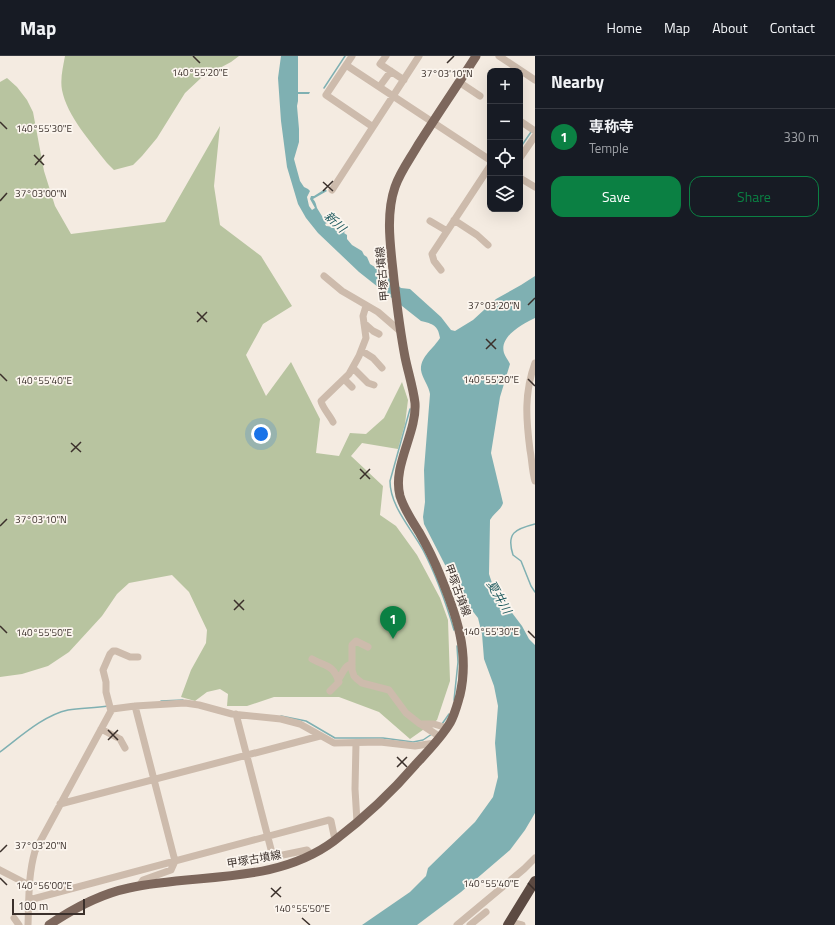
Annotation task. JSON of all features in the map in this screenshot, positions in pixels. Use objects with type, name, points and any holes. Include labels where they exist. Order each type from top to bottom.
[{"type":"highway","points":[[509,923],[535,881]]},
{"type":"main road","name":"甲塚古墳線","points":[[49,925],[92,900],[116,891],[139,886],[240,875],[268,870],[291,864],[312,855],[336,840],[398,785],[445,728],[456,710],[461,689],[464,654],[459,628],[440,573],[399,493],[401,470],[415,412],[413,391],[408,376],[399,327],[389,223],[395,187],[404,169],[476,56]]},
{"type":"street","points":[[352,56],[326,95],[373,127]]},
{"type":"street","points":[[332,190],[419,56]]},
{"type":"street","points":[[499,56],[535,80]]},
{"type":"street","points":[[382,57],[380,64],[404,80]]},
{"type":"street","points":[[346,65],[394,95],[487,158]]},
{"type":"street","points":[[380,86],[390,71]]},
{"type":"street","points":[[459,82],[480,96]]},
{"type":"street","points":[[523,123],[535,130]]},
{"type":"street","points":[[523,156],[532,148],[535,136]]},
{"type":"street","points":[[441,270],[432,254],[487,170]]},
{"type":"street","points":[[523,180],[535,187]]},
{"type":"street","points":[[454,220],[477,235],[488,245]]},
{"type":"street","points":[[430,221],[447,231]]},
{"type":"street","points":[[324,276],[342,291],[378,312],[399,327]]},
{"type":"street","points":[[333,422],[320,401],[344,379],[353,368],[362,351],[366,338],[364,312],[366,306]]},
{"type":"street","points":[[364,323],[379,334]]},
{"type":"street","points":[[362,351],[373,358],[382,368]]},
{"type":"street","points":[[535,363],[528,388],[527,426],[535,481]]},
{"type":"street","points":[[353,368],[368,383],[374,385]]},
{"type":"street","points":[[344,379],[352,387]]},
{"type":"street","points":[[527,426],[535,437]]},
{"type":"street","points":[[368,647],[356,641],[353,643],[352,664],[353,673],[357,679],[362,683],[389,690],[406,713],[437,738]]},
{"type":"street","points":[[14,918],[24,925],[29,900],[29,885],[35,851],[101,729],[110,708],[103,670],[110,654],[116,650],[130,656],[138,657]]},
{"type":"street","points":[[312,659],[327,665],[334,670],[338,680]]},
{"type":"street","points":[[330,691],[338,684],[338,680],[346,667],[349,664],[352,664]]},
{"type":"street","points":[[110,708],[115,709],[135,706],[184,703],[236,714],[294,722],[334,742],[380,742],[409,746],[437,738]]},
{"type":"street","points":[[135,706],[175,861],[169,872],[143,880],[139,886]]},
{"type":"street","points":[[236,714],[273,858],[307,850],[312,855]]},
{"type":"street","points":[[424,726],[434,724],[445,728]]},
{"type":"street","points":[[101,729],[120,739],[125,748]]},
{"type":"street","points":[[60,804],[320,736]]},
{"type":"street","points":[[356,743],[355,789],[357,822]]},
{"type":"street","points":[[29,900],[329,820],[331,821],[336,840]]},
{"type":"street","points":[[457,925],[535,858]]},
{"type":"street","points":[[524,869],[535,865]]},
{"type":"street","points":[[0,870],[29,885]]},
{"type":"street","points":[[470,925],[486,912]]},
{"type":"street","points":[[509,923],[522,925]]},
{"type":"green space","points":[[65,56],[239,56],[201,78],[185,93],[157,138],[142,156],[133,165],[114,170],[80,128],[65,100],[61,82]]},
{"type":"green space","points":[[7,78],[17,87],[27,100],[33,112],[44,171],[55,206],[71,234],[165,222],[220,126],[214,186],[220,225],[261,256],[292,306],[263,324],[246,355],[266,396],[291,362],[320,419],[316,453],[339,456],[350,433],[366,434],[384,418],[402,382],[408,400],[405,424],[398,449],[362,443],[351,456],[383,486],[380,515],[396,526],[417,555],[440,598],[448,620],[450,681],[437,720],[410,739],[379,712],[339,697],[274,697],[247,706],[227,706],[228,694],[220,689],[207,692],[195,701],[181,697],[191,670],[206,643],[207,630],[189,592],[172,575],[129,583],[117,594],[102,616],[69,652],[48,666],[22,674],[0,677],[0,82]]},
{"type":"water","name":"夏井川","points":[[281,56],[298,56],[298,92],[310,92],[309,94],[298,94],[297,106],[299,142],[294,159],[300,181],[304,187],[310,191],[307,197],[309,206],[312,210],[315,208],[310,199],[311,196],[314,196],[325,189],[327,191],[313,199],[327,223],[325,224],[326,226],[343,232],[350,224],[344,233],[347,235],[347,239],[352,245],[362,251],[370,264],[401,288],[410,289],[441,317],[451,330],[455,331],[473,320],[496,299],[535,276],[535,318],[513,331],[508,336],[503,347],[504,353],[510,364],[500,397],[491,453],[503,503],[501,508],[490,520],[489,574],[494,589],[522,626],[529,639],[535,645],[535,813],[525,830],[510,850],[461,892],[417,925],[362,925],[410,892],[426,876],[428,868],[475,822],[493,797],[498,777],[495,743],[498,706],[494,686],[484,659],[482,634],[478,618],[461,596],[424,524],[424,470],[430,394],[421,370],[421,365],[425,357],[440,338],[438,330],[429,323],[421,321],[359,272],[318,233],[306,218],[298,204],[287,167],[281,121],[278,78]]},
{"type":"waterway","points":[[324,88],[345,56]]},
{"type":"waterway","points":[[523,144],[531,132]]},
{"type":"waterway","points":[[410,409],[390,481],[391,490],[397,508],[423,550],[432,569],[454,630]]},
{"type":"waterway","points":[[535,524],[517,530],[514,533],[511,542],[513,555],[521,561],[535,592]]},
{"type":"waterway","points":[[454,700],[458,662],[457,646]]},
{"type":"waterway","points":[[161,701],[183,700]]},
{"type":"waterway","points":[[0,752],[32,727],[59,713],[68,710],[108,706]]},
{"type":"waterway","points":[[442,724],[449,714]]},
{"type":"waterway","points":[[281,716],[306,721],[335,738],[383,738],[413,742],[423,740],[432,734]]},
{"type":"place","name":"専称寺","points":[[393,639]]},
{"type":"water label","name":"新川","points":[[335,222]]}]
